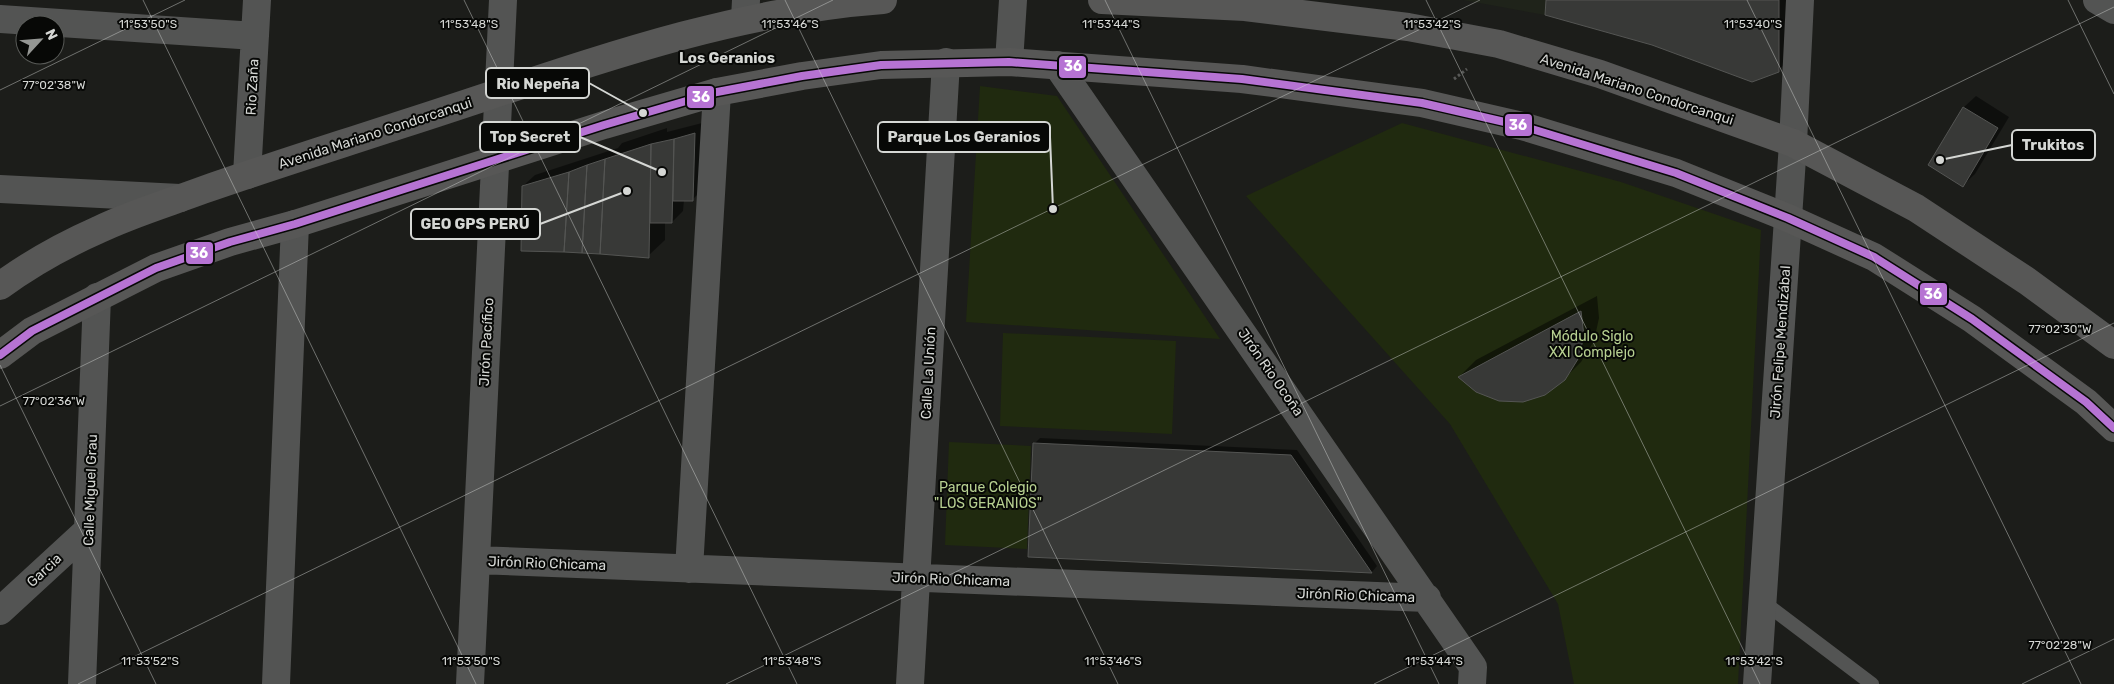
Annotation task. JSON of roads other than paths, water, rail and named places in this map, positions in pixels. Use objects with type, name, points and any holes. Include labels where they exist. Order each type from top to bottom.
[{"type":"main road","name":"Avenida Mariano Condorcanqui","points":[[0,286],[18,273],[98,229],[180,198],[634,49],[745,10],[883,0]]},
{"type":"main road","name":"Avenida Mariano Condorcanqui","points":[[1102,0],[1245,7],[1408,27],[1499,44],[1600,74],[1793,143],[1916,208],[2028,281],[2114,345]]},
{"type":"main road","points":[[0,355],[32,332],[156,268],[230,242],[295,224],[495,159],[717,92],[881,64],[1009,62],[1242,78],[1422,104],[1522,126],[1676,173],[1788,218],[1874,257],[1972,319],[2086,402],[2114,428]]},
{"type":"street","name":"Rio Zaña","points":[[247,175],[257,0]]},
{"type":"street","name":"Jirón Pacífico","points":[[470,684],[503,0]]},
{"type":"street","points":[[1009,62],[1013,0]]},
{"type":"street","name":"Jirón Felipe Mendizábal","points":[[1757,684],[1793,143],[1800,0]]},
{"type":"street","points":[[2096,0],[2114,10]]},
{"type":"street","points":[[5,13],[255,36]]},
{"type":"street","name":"Calle La Unión","points":[[910,684],[946,62]]},
{"type":"street","name":"Jirón Rio Ocoña","points":[[1058,64],[1427,598],[1473,667],[1472,684]]},
{"type":"street","points":[[689,569],[717,92]]},
{"type":"street","points":[[0,190],[180,198]]},
{"type":"street","points":[[276,684],[295,224]]},
{"type":"street","name":"Calle Miguel Grau","points":[[82,684],[97,297]]},
{"type":"street","name":"Garcia","points":[[0,611],[88,530]]},
{"type":"street","name":"Jirón Rio Chicama","points":[[476,560],[1427,598]]},
{"type":"lane","points":[[1762,600],[1872,684]]},
{"type":"place","name":"Rio Nepeña","points":[[643,113]]},
{"type":"place","name":"Trukitos","points":[[1940,160]]},
{"type":"place","name":"Top Secret","points":[[662,172]]},
{"type":"place","name":"GEO GPS PERÚ","points":[[627,191]]},
{"type":"place","name":"Parque Los Geranios","points":[[1053,209]]},
{"type":"district","name":"Los Geranios","points":[[727,58]]},
{"type":"park label","name":"Módulo Siglo XXI Complejo","points":[[1592,344]]},
{"type":"park label","name":"Parque Colegio \"LOS GERANIOS\"","points":[[988,496]]}]
